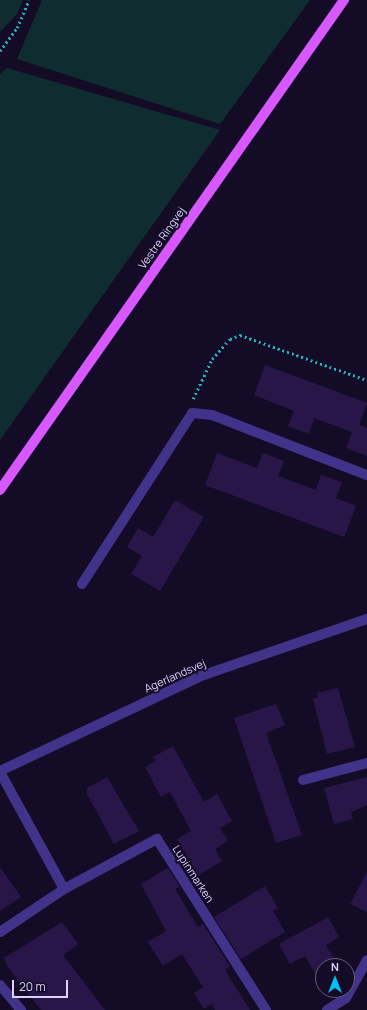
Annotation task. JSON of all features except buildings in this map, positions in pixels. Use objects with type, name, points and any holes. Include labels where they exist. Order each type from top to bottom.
[{"type":"main road","name":"Vestre Ringvej","points":[[0,490],[344,0]]},
{"type":"street","points":[[82,584],[192,413],[212,415],[367,475]]},
{"type":"street","name":"Agerlandsvej","points":[[0,771],[201,676],[367,619]]},
{"type":"street","points":[[303,780],[367,763]]},
{"type":"street","points":[[0,771],[64,889]]},
{"type":"street","name":"Lupinmarken","points":[[0,932],[64,889],[157,839],[266,1010]]},
{"type":"street","points":[[326,1010],[346,998],[367,960]]},
{"type":"street","points":[[0,985],[21,1010]]},
{"type":"path","points":[[0,51],[17,28],[29,0]]},
{"type":"path","points":[[192,413],[193,394],[212,359],[230,339],[240,335],[367,380]]},
{"type":"green space","points":[[0,0],[23,0],[17,14],[0,32]]},
{"type":"green space","points":[[42,0],[310,0],[220,124],[17,59]]},
{"type":"green space","points":[[7,68],[220,130],[0,440],[0,74]]}]
